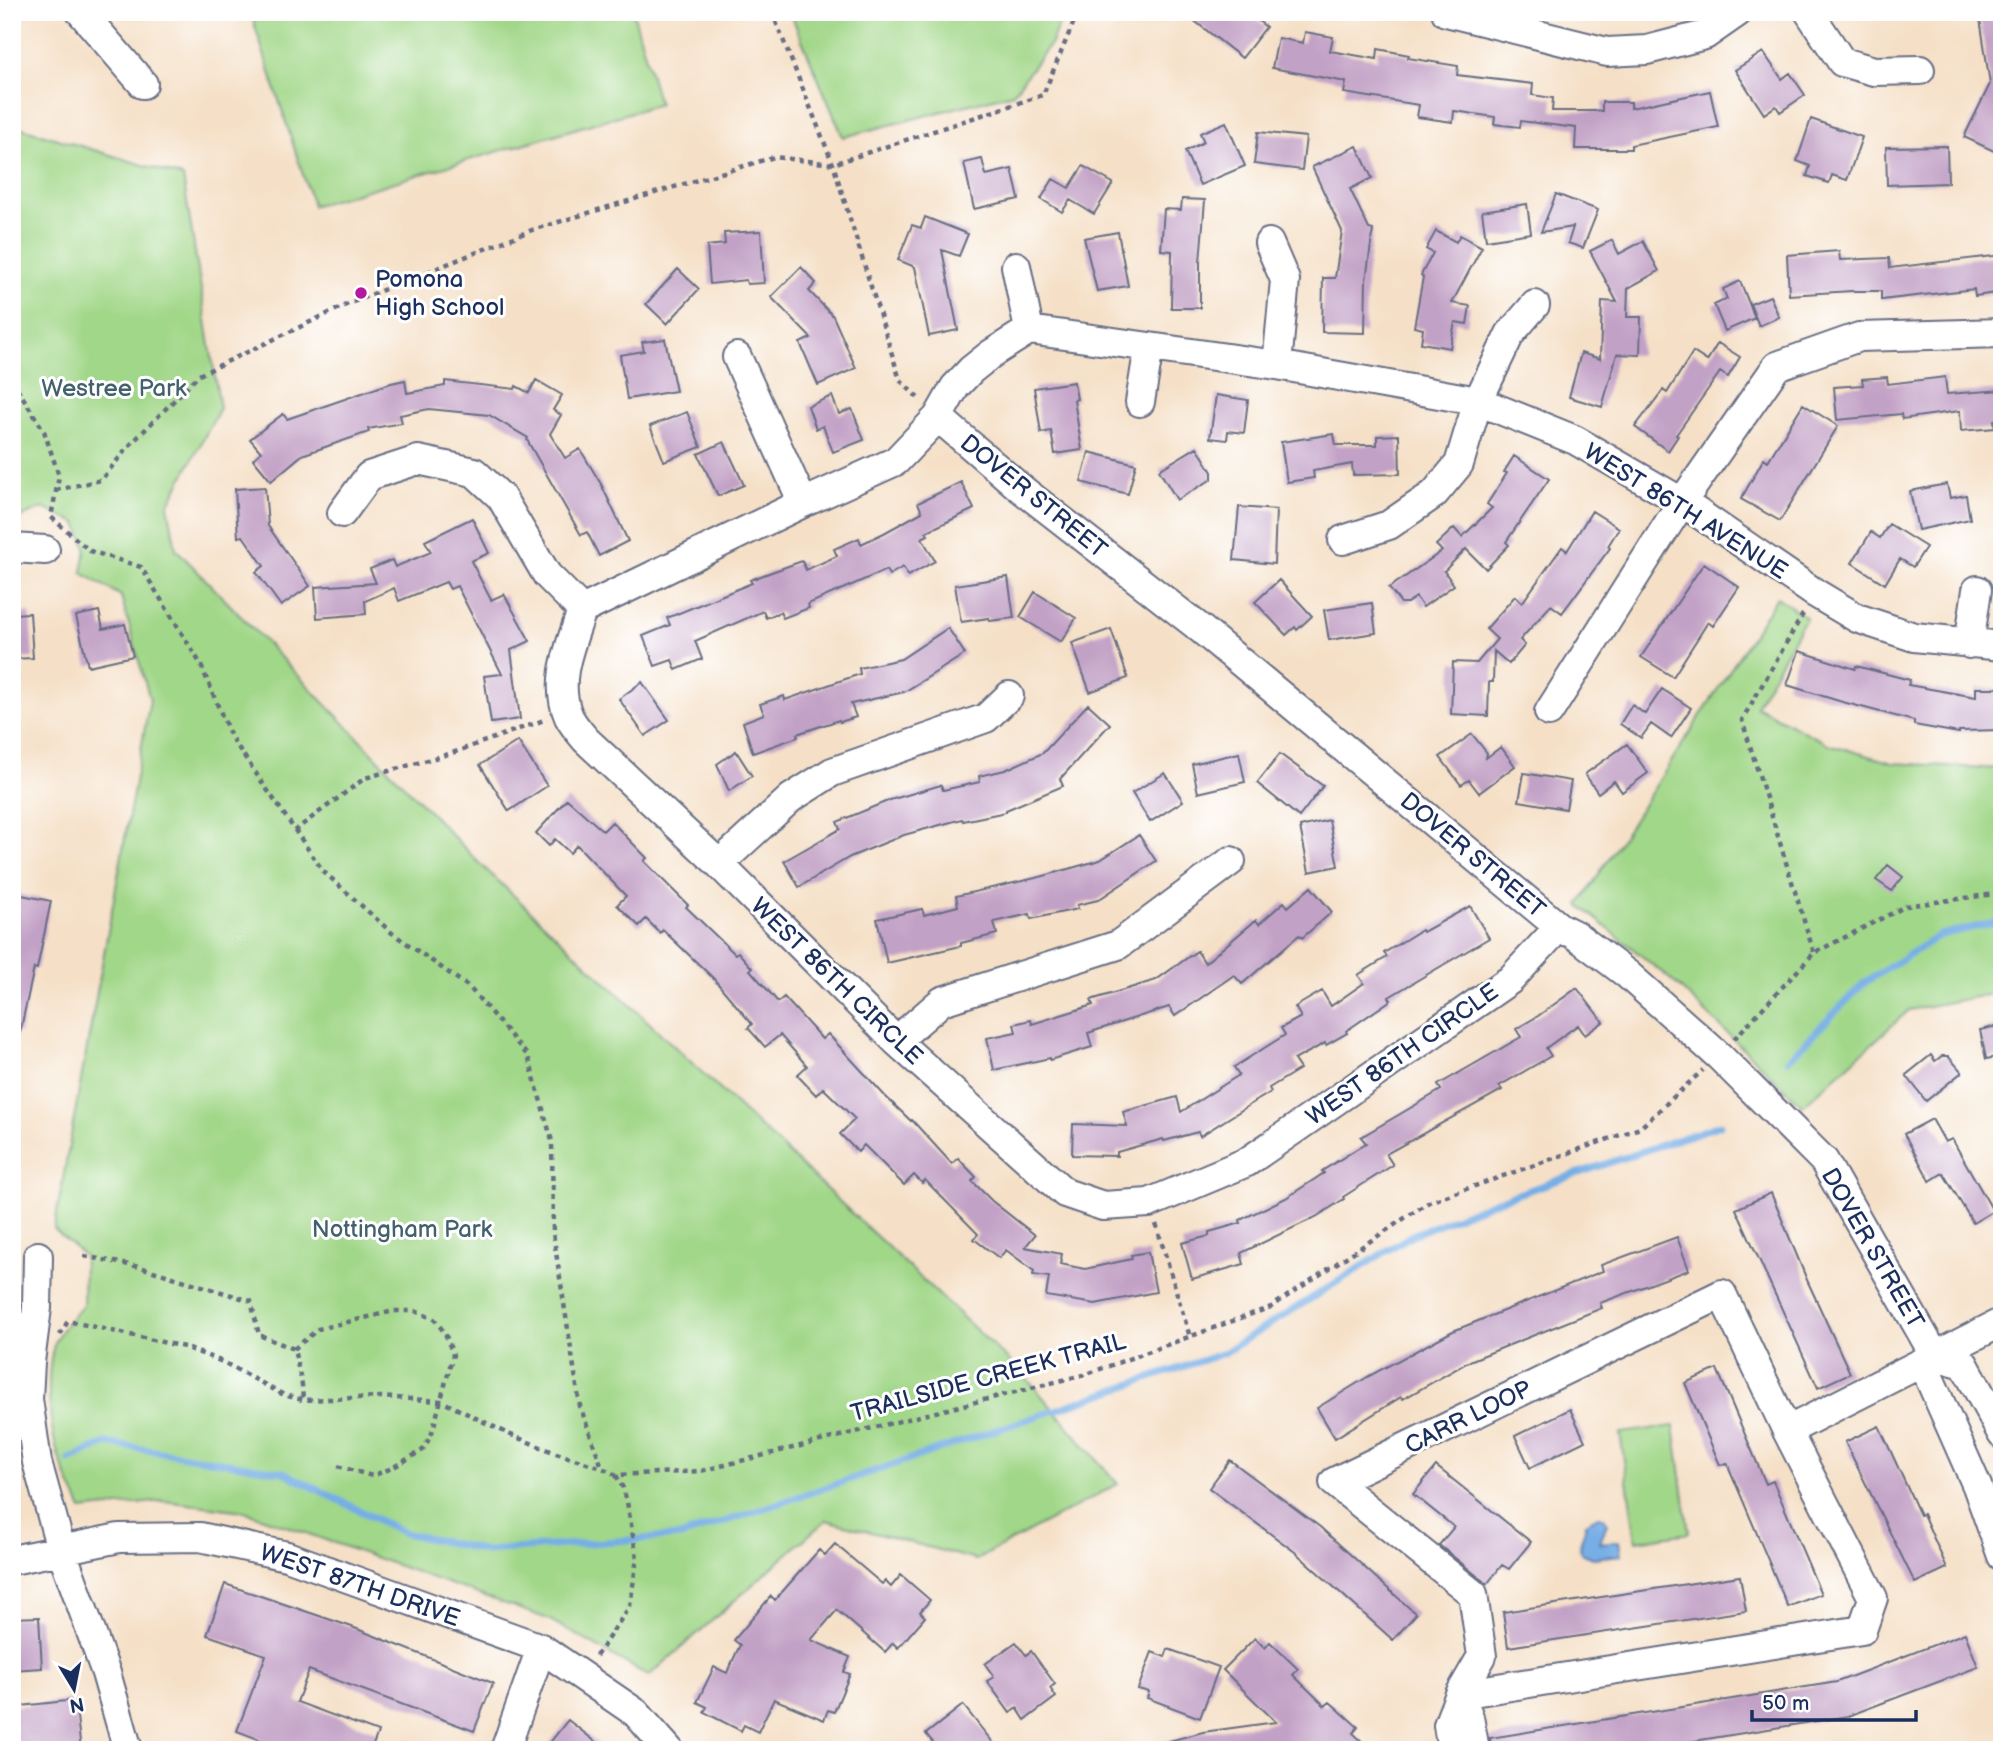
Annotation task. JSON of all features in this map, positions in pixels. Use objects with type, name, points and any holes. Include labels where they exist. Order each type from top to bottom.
[{"type":"street","points":[[80,12],[143,84]]},
{"type":"street","points":[[1446,12],[1607,52],[1647,50],[1705,35],[1738,12]]},
{"type":"street","points":[[1810,12],[1842,62],[1874,71],[1920,70]]},
{"type":"street","points":[[1269,243],[1285,280],[1277,365]]},
{"type":"street","points":[[342,513],[369,476],[418,460],[474,472],[501,497],[547,575],[582,610],[896,461],[938,417],[955,387],[971,370],[1028,330],[1016,266]]},
{"type":"street","points":[[1343,540],[1389,525],[1434,494],[1459,464],[1478,401],[1510,334],[1535,305]]},
{"type":"street","name":"WEST 86TH AVENUE","points":[[1028,330],[1277,365],[1478,401],[1575,440],[1682,502],[1815,593],[1857,618],[1914,637],[2002,646]]},
{"type":"street","points":[[1549,712],[1682,502],[1777,366],[1859,337],[2002,333]]},
{"type":"street","points":[[1140,402],[1149,347]]},
{"type":"street","points":[[737,357],[803,503]]},
{"type":"street","name":"DOVER STREET","points":[[938,417],[1019,487],[1207,634],[1559,927],[1575,935],[1627,974],[1719,1056],[1824,1161],[1940,1353],[1964,1364],[2002,1434]]},
{"type":"street","points":[[12,548],[46,550]]},
{"type":"street","points":[[1969,644],[1977,590]]},
{"type":"street","name":"WEST 86TH CIRCLE","points":[[582,610],[563,668],[562,692],[569,718],[586,740],[719,864],[896,1041],[1065,1193],[1103,1206],[1149,1202],[1247,1161],[1510,979],[1559,927]]},
{"type":"street","points":[[719,864],[791,798],[832,772],[986,718],[1009,696]]},
{"type":"street","points":[[896,1041],[942,1001],[1118,945],[1231,861]]},
{"type":"street","points":[[37,1255],[24,1307],[27,1399],[37,1462],[61,1549],[106,1673],[128,1750]]},
{"type":"street","name":"CARR LOOP","points":[[1452,1750],[1448,1725],[1460,1694],[1482,1656],[1473,1594],[1334,1482],[1722,1294],[1787,1431],[1873,1598],[1862,1630],[1460,1694]]},
{"type":"street","points":[[1787,1431],[2002,1322]]},
{"type":"street","name":"DOVER STREET","points":[[1940,1353],[1928,1375],[1977,1486],[2002,1556]]},
{"type":"street","name":"WEST 87TH DRIVE","points":[[12,1560],[119,1538],[200,1537],[288,1556],[541,1648],[636,1713],[669,1750]]},
{"type":"street","points":[[505,1750],[541,1648]]},
{"type":"street","points":[[1460,1694],[1469,1717],[1475,1750]]},
{"type":"path","points":[[772,12],[833,163],[900,380],[938,417]]},
{"type":"path","points":[[56,490],[101,480],[129,446],[199,375],[348,304],[532,230],[774,157],[833,163],[1043,95],[1078,12]]},
{"type":"path","points":[[12,380],[44,431],[59,476],[51,517],[90,551],[141,567],[200,663],[231,737],[323,872],[392,933],[469,987],[528,1056],[552,1141],[553,1233],[580,1406],[602,1468]]},
{"type":"path","points":[[1814,953],[1742,720],[1815,593]]},
{"type":"path","points":[[294,831],[365,778],[452,753],[568,712]]},
{"type":"path","name":"TRAILSIDE CREEK TRAIL","points":[[54,1345],[68,1321],[184,1347],[223,1362],[284,1395],[303,1400],[381,1397],[441,1401],[511,1435],[616,1475],[701,1471],[1087,1374],[1271,1307],[1429,1202],[1640,1128],[1719,1056],[1814,953],[1906,906],[2002,893]]},
{"type":"path","points":[[1149,1202],[1190,1337]]},
{"type":"path","points":[[84,1256],[140,1267],[251,1301],[259,1335],[293,1349]]},
{"type":"path","points":[[293,1349],[318,1329],[394,1311],[415,1311],[434,1319],[445,1333],[453,1355],[432,1433],[423,1450],[372,1476],[334,1465]]},
{"type":"path","points":[[293,1349],[303,1400]]},
{"type":"path","points":[[583,1675],[630,1606],[637,1558],[623,1488],[616,1475]]},
{"type":"green space","points":[[280,12],[633,12],[659,104],[313,206],[253,20]]},
{"type":"green space","points":[[790,12],[1064,12],[1051,43],[1013,93],[843,137]]},
{"type":"green space","name":"Nottingham Park","points":[[12,125],[183,177],[220,408],[168,505],[176,549],[479,863],[1022,1373],[1118,1484],[976,1560],[826,1520],[649,1676],[548,1619],[244,1511],[164,1501],[82,1510],[58,1454],[50,1415],[49,1385],[51,1357],[56,1339],[83,1306],[84,1256],[54,1229],[150,700],[121,596],[82,573],[86,548],[77,523],[43,508],[12,521]]},
{"type":"green space","points":[[1777,597],[1806,617],[1756,706],[1828,744],[1893,763],[2002,769],[2002,992],[1909,1010],[1803,1106],[1675,983],[1579,905]]},
{"type":"green space","points":[[1674,1426],[1689,1533],[1636,1541],[1620,1433]]},
{"type":"water","points":[[1598,1516],[1607,1523],[1600,1543],[1619,1541],[1621,1555],[1593,1558],[1581,1553],[1580,1545],[1586,1523]]},
{"type":"building","points":[[1183,12],[1247,12],[1266,27],[1242,58]]},
{"type":"building","points":[[1979,12],[2002,12],[2002,140],[1996,152],[1964,137],[1990,84]]},
{"type":"building","points":[[1305,32],[1333,37],[1330,51],[1377,59],[1378,49],[1409,55],[1408,58],[1458,66],[1457,75],[1533,84],[1532,95],[1553,98],[1552,111],[1602,111],[1602,102],[1631,102],[1631,108],[1710,91],[1718,127],[1631,145],[1631,149],[1575,149],[1576,128],[1521,121],[1520,127],[1494,124],[1495,117],[1454,111],[1453,122],[1417,117],[1419,105],[1344,93],[1346,82],[1272,68],[1278,38],[1303,43]]},
{"type":"building","points":[[1763,52],[1782,79],[1790,73],[1805,95],[1780,112],[1776,106],[1764,114],[1735,70]]},
{"type":"building","points":[[1811,119],[1862,137],[1847,180],[1832,175],[1829,183],[1807,176],[1810,166],[1797,161]]},
{"type":"building","points":[[1226,122],[1245,166],[1200,185],[1185,151],[1204,142],[1200,133]]},
{"type":"building","points":[[1258,132],[1306,137],[1302,170],[1254,164]]},
{"type":"building","points":[[1357,146],[1372,178],[1350,189],[1369,229],[1373,230],[1366,280],[1365,333],[1322,332],[1323,278],[1335,278],[1342,231],[1312,167]]},
{"type":"building","points":[[1947,146],[1948,183],[1887,185],[1886,147]]},
{"type":"building","points":[[982,159],[986,175],[1012,169],[1019,199],[974,209],[964,163]]},
{"type":"building","points":[[1083,166],[1113,183],[1094,214],[1070,200],[1062,212],[1041,199],[1053,179],[1069,188]]},
{"type":"building","points":[[1556,194],[1598,210],[1583,248],[1568,243],[1573,227],[1541,232]]},
{"type":"building","points":[[1182,199],[1205,200],[1200,262],[1200,308],[1171,308],[1172,251],[1161,250],[1164,209],[1181,210]]},
{"type":"building","points":[[1527,204],[1531,233],[1486,240],[1482,211]]},
{"type":"building","points":[[925,217],[968,234],[959,256],[942,250],[958,330],[929,336],[915,267],[898,260],[912,225],[921,228]]},
{"type":"building","points":[[761,231],[764,283],[747,284],[746,280],[710,284],[707,246],[725,244],[724,233]]},
{"type":"building","points":[[1436,231],[1456,242],[1460,235],[1482,247],[1452,303],[1470,306],[1467,324],[1455,322],[1450,348],[1421,343],[1423,329],[1414,327],[1423,277],[1421,275],[1433,253],[1426,249]]},
{"type":"building","points":[[1118,232],[1128,286],[1097,291],[1084,238]]},
{"type":"building","points":[[1612,240],[1619,254],[1643,241],[1659,271],[1628,288],[1627,317],[1641,317],[1640,355],[1617,354],[1602,407],[1569,397],[1581,353],[1600,359],[1602,301],[1617,302],[1590,251]]},
{"type":"building","points":[[1839,251],[1840,260],[1889,258],[1890,268],[2002,255],[2002,292],[1975,296],[1974,289],[1881,300],[1881,291],[1789,295],[1787,255]]},
{"type":"building","points":[[801,267],[816,283],[809,291],[833,316],[856,368],[818,385],[800,343],[811,338],[771,297]]},
{"type":"building","points":[[678,269],[699,289],[667,324],[646,304]]},
{"type":"building","points":[[1740,281],[1755,318],[1725,331],[1714,305],[1727,299],[1723,289]]},
{"type":"building","points":[[1770,296],[1779,317],[1759,326],[1750,304]]},
{"type":"building","points":[[665,339],[676,391],[627,399],[620,355],[644,351],[642,342]]},
{"type":"building","points":[[1718,343],[1740,357],[1728,377],[1720,372],[1676,435],[1678,436],[1668,451],[1635,427],[1663,390],[1667,393],[1693,352],[1707,361]]},
{"type":"building","points":[[1887,377],[1888,384],[1945,377],[1947,394],[2002,390],[2002,419],[1994,420],[1995,428],[1961,431],[1960,411],[1902,419],[1901,414],[1837,420],[1834,387],[1863,385],[1862,379]]},
{"type":"building","points":[[405,380],[407,393],[445,386],[445,381],[515,389],[516,386],[529,393],[536,380],[562,395],[553,410],[561,415],[550,434],[565,458],[580,449],[601,484],[628,541],[599,556],[587,532],[581,535],[528,438],[489,415],[429,409],[400,415],[402,423],[368,429],[369,432],[302,455],[271,481],[253,459],[261,452],[250,439],[283,414],[287,419]]},
{"type":"building","points":[[1074,382],[1077,399],[1074,400],[1082,450],[1055,454],[1051,431],[1041,433],[1034,388]]},
{"type":"building","points":[[1216,395],[1248,400],[1244,433],[1228,431],[1227,440],[1210,438]]},
{"type":"building","points":[[832,396],[839,414],[852,409],[864,440],[833,452],[823,426],[816,429],[808,406]]},
{"type":"building","points":[[1803,404],[1838,426],[1780,521],[1741,499],[1764,458],[1768,461]]},
{"type":"building","points":[[687,412],[701,447],[664,461],[650,426]]},
{"type":"building","points":[[1334,434],[1336,445],[1377,445],[1377,436],[1399,435],[1400,474],[1353,475],[1352,464],[1313,471],[1314,478],[1287,482],[1281,442]]},
{"type":"building","points":[[724,442],[744,485],[718,496],[698,454]]},
{"type":"building","points":[[1197,447],[1212,472],[1212,479],[1177,500],[1159,470]]},
{"type":"building","points":[[1089,452],[1136,464],[1128,494],[1081,482]]},
{"type":"building","points":[[1514,456],[1549,479],[1506,542],[1509,545],[1486,569],[1466,549],[1444,571],[1454,585],[1423,607],[1416,597],[1407,603],[1401,603],[1389,588],[1442,551],[1436,545],[1454,528],[1462,537],[1492,508],[1487,504],[1507,473],[1504,472]]},
{"type":"building","points":[[961,482],[974,509],[926,532],[928,535],[922,538],[935,561],[908,576],[903,567],[889,575],[886,570],[808,604],[809,608],[783,618],[780,612],[766,618],[763,611],[695,641],[702,659],[676,670],[672,660],[655,666],[643,636],[670,625],[667,618],[752,583],[750,580],[766,574],[802,561],[806,570],[837,556],[834,549],[859,538],[861,544],[884,533],[922,512],[918,503]]},
{"type":"building","points":[[1947,484],[1950,498],[1966,495],[1970,519],[1918,530],[1910,491]]},
{"type":"building","points":[[265,487],[268,526],[310,586],[281,606],[256,572],[264,566],[243,536],[238,537],[235,489]]},
{"type":"building","points":[[1239,507],[1276,510],[1274,564],[1234,560]]},
{"type":"building","points":[[1592,511],[1619,528],[1608,546],[1610,548],[1562,613],[1551,605],[1520,640],[1525,645],[1509,664],[1494,651],[1493,682],[1489,682],[1488,716],[1451,714],[1453,662],[1477,663],[1497,639],[1486,629],[1515,596],[1522,603],[1562,547],[1567,551]]},
{"type":"building","points":[[472,518],[489,553],[471,561],[491,600],[504,594],[530,641],[511,650],[520,719],[491,723],[484,676],[502,674],[457,586],[450,589],[446,582],[399,601],[394,588],[365,601],[366,614],[317,618],[315,587],[376,583],[370,569],[392,560],[395,567],[431,552],[425,541]]},
{"type":"building","points":[[1889,524],[1926,547],[1913,567],[1900,559],[1885,584],[1852,563],[1871,532],[1880,538]]},
{"type":"building","points":[[1704,563],[1739,587],[1713,626],[1708,622],[1673,677],[1641,657]]},
{"type":"building","points":[[1008,577],[1014,618],[961,622],[955,585]]},
{"type":"building","points":[[1279,580],[1312,616],[1297,630],[1295,627],[1286,635],[1255,602]]},
{"type":"building","points":[[1035,592],[1076,618],[1061,642],[1020,617]]},
{"type":"building","points":[[1372,603],[1376,633],[1329,640],[1324,610]]},
{"type":"building","points":[[99,611],[103,629],[125,624],[133,656],[88,666],[76,616]]},
{"type":"building","points":[[30,613],[33,658],[12,659],[12,614]]},
{"type":"building","points":[[948,628],[965,654],[904,692],[851,704],[856,717],[797,734],[798,737],[753,753],[743,722],[764,714],[760,704],[784,696],[785,700],[860,674],[859,668],[901,659]]},
{"type":"building","points":[[1111,629],[1128,678],[1090,692],[1072,643]]},
{"type":"building","points":[[1799,651],[1855,669],[1856,666],[1910,680],[1908,685],[1976,697],[1976,688],[2001,688],[2002,730],[1959,733],[1914,725],[1914,721],[1787,685]]},
{"type":"building","points":[[642,682],[669,720],[645,736],[619,699]]},
{"type":"building","points":[[1662,689],[1691,708],[1671,738],[1651,724],[1641,738],[1620,724],[1632,705],[1645,714]]},
{"type":"building","points":[[1088,704],[1110,724],[1060,779],[1063,786],[1006,812],[963,821],[962,819],[904,835],[850,857],[799,887],[784,861],[840,829],[837,822],[890,800],[941,785],[943,790],[980,782],[979,776],[1005,770],[1043,753]]},
{"type":"building","points":[[1472,734],[1487,753],[1486,758],[1501,747],[1515,766],[1479,793],[1469,780],[1461,785],[1440,757]]},
{"type":"building","points":[[518,741],[547,786],[509,811],[480,765]]},
{"type":"building","points":[[1627,744],[1648,773],[1622,792],[1614,781],[1598,793],[1585,774]]},
{"type":"building","points":[[736,751],[752,776],[729,791],[717,764]]},
{"type":"building","points":[[1239,753],[1245,782],[1198,793],[1192,764]]},
{"type":"building","points":[[1280,754],[1323,786],[1299,817],[1257,783]]},
{"type":"building","points":[[1165,773],[1183,801],[1150,822],[1132,793]]},
{"type":"building","points":[[1524,773],[1571,781],[1566,809],[1519,801]]},
{"type":"building","points":[[567,799],[603,831],[612,822],[647,858],[644,861],[688,905],[686,907],[735,954],[738,952],[778,1002],[784,997],[822,1039],[828,1034],[952,1164],[958,1158],[976,1177],[972,1181],[992,1201],[1035,1235],[1025,1247],[1062,1254],[1060,1264],[1085,1269],[1132,1259],[1131,1255],[1148,1252],[1156,1292],[1095,1304],[1046,1296],[1049,1277],[1033,1275],[1034,1271],[1006,1250],[999,1258],[974,1239],[978,1234],[925,1180],[922,1183],[914,1175],[904,1185],[864,1145],[858,1152],[840,1134],[855,1119],[823,1088],[816,1095],[797,1075],[807,1066],[780,1035],[765,1047],[748,1028],[752,1024],[713,978],[663,930],[660,933],[646,919],[639,926],[617,905],[626,896],[577,845],[570,853],[555,839],[549,846],[536,833]]},
{"type":"building","points":[[1329,820],[1338,866],[1309,872],[1300,827]]},
{"type":"building","points":[[1139,835],[1156,861],[1098,900],[1077,905],[1078,909],[1031,919],[1030,914],[994,922],[997,934],[961,943],[961,946],[887,963],[877,919],[922,909],[924,915],[958,906],[956,896],[1100,860]]},
{"type":"building","points":[[1888,865],[1903,877],[1892,891],[1876,880]]},
{"type":"building","points":[[1311,887],[1332,912],[1302,938],[1299,935],[1242,984],[1234,975],[1175,1016],[1169,1007],[1088,1033],[1092,1047],[1050,1060],[994,1070],[987,1038],[1016,1032],[1014,1024],[1031,1020],[1032,1024],[1093,1005],[1091,1000],[1156,980],[1197,951],[1205,963],[1256,920],[1259,924],[1284,902],[1288,907]]},
{"type":"building","points":[[12,893],[51,901],[20,1033],[12,1032]]},
{"type":"building","points":[[1470,906],[1489,938],[1389,997],[1391,1000],[1346,1031],[1347,1033],[1294,1060],[1300,1069],[1269,1088],[1271,1092],[1200,1136],[1198,1132],[1164,1141],[1163,1139],[1117,1152],[1117,1156],[1072,1155],[1073,1124],[1127,1126],[1123,1112],[1177,1097],[1181,1112],[1239,1075],[1234,1067],[1285,1035],[1281,1028],[1301,1017],[1295,1007],[1322,991],[1331,1006],[1364,983],[1358,975],[1387,957],[1384,953],[1421,930],[1423,932]]},
{"type":"building","points":[[1577,988],[1603,1022],[1585,1035],[1578,1025],[1546,1048],[1551,1056],[1499,1086],[1502,1090],[1386,1154],[1393,1165],[1316,1217],[1241,1253],[1244,1264],[1192,1279],[1182,1243],[1241,1223],[1240,1220],[1286,1198],[1366,1143],[1361,1137],[1441,1090],[1438,1085],[1521,1037],[1516,1029]]},
{"type":"building","points":[[2002,1025],[2002,1056],[1986,1059],[1980,1030]]},
{"type":"building","points":[[1931,1055],[1935,1061],[1942,1056],[1948,1056],[1962,1072],[1926,1101],[1906,1075]]},
{"type":"building","points":[[1932,1119],[1945,1142],[1952,1139],[1993,1211],[1973,1223],[1943,1173],[1930,1181],[1904,1134]]},
{"type":"building","points":[[1771,1193],[1850,1373],[1818,1388],[1736,1209]]},
{"type":"building","points":[[1677,1237],[1689,1270],[1600,1303],[1602,1308],[1472,1360],[1403,1399],[1401,1397],[1335,1438],[1317,1408],[1369,1376],[1453,1331],[1603,1271],[1601,1265]]},
{"type":"building","points":[[1717,1369],[1766,1484],[1773,1481],[1821,1594],[1788,1607],[1727,1463],[1720,1465],[1685,1383]]},
{"type":"building","points":[[1570,1409],[1585,1441],[1530,1468],[1515,1436]]},
{"type":"building","points":[[1879,1426],[1947,1568],[1915,1583],[1845,1442]]},
{"type":"building","points":[[1230,1460],[1320,1527],[1416,1614],[1393,1640],[1295,1552],[1209,1488]]},
{"type":"building","points":[[1436,1466],[1531,1542],[1509,1569],[1502,1565],[1487,1584],[1439,1545],[1454,1527],[1413,1494]]},
{"type":"building","points":[[835,1544],[882,1584],[885,1581],[891,1587],[901,1575],[930,1600],[920,1612],[925,1617],[898,1648],[893,1643],[885,1652],[837,1610],[811,1640],[850,1657],[844,1672],[850,1674],[834,1712],[828,1710],[824,1720],[774,1699],[758,1732],[744,1725],[741,1731],[704,1712],[707,1707],[697,1702],[714,1667],[727,1673],[740,1645],[734,1640],[771,1596],[775,1600],[819,1550],[825,1555]]},
{"type":"building","points":[[1740,1576],[1746,1611],[1508,1647],[1503,1612]]},
{"type":"building","points":[[225,1584],[352,1627],[493,1683],[474,1731],[309,1670],[297,1702],[378,1732],[371,1750],[287,1750],[237,1731],[266,1655],[207,1635]]},
{"type":"building","points":[[39,1617],[42,1668],[12,1670],[12,1618]]},
{"type":"building","points":[[1965,1633],[1978,1667],[1848,1716],[1639,1750],[1491,1750],[1490,1738],[1837,1682]]},
{"type":"building","points":[[1255,1638],[1265,1648],[1270,1642],[1298,1669],[1293,1675],[1325,1706],[1330,1702],[1358,1727],[1353,1733],[1371,1750],[1159,1750],[1158,1744],[1203,1732],[1276,1722],[1223,1670]]},
{"type":"building","points":[[1016,1642],[1026,1655],[1031,1651],[1055,1684],[1050,1688],[1056,1697],[1025,1720],[1017,1708],[1010,1713],[987,1681],[994,1677],[985,1664]]},
{"type":"building","points":[[1168,1649],[1219,1667],[1200,1718],[1147,1698],[1149,1692],[1138,1689],[1152,1652],[1165,1657]]},
{"type":"building","points":[[75,1700],[81,1750],[12,1750],[12,1707]]},
{"type":"building","points":[[963,1705],[999,1750],[939,1750],[926,1734]]},
{"type":"building","points":[[568,1720],[606,1750],[544,1750]]},
{"type":"waterway","points":[[1788,1060],[1864,983],[1940,935],[2002,921]]},
{"type":"waterway","points":[[69,1460],[106,1443],[283,1472],[404,1533],[486,1551],[682,1536],[1224,1353],[1412,1235],[1494,1202],[1720,1125]]},
{"type":"place","name":"Pomona High School","points":[[361,293]]},
{"type":"park label","name":"Westree Park","points":[[114,388]]}]
